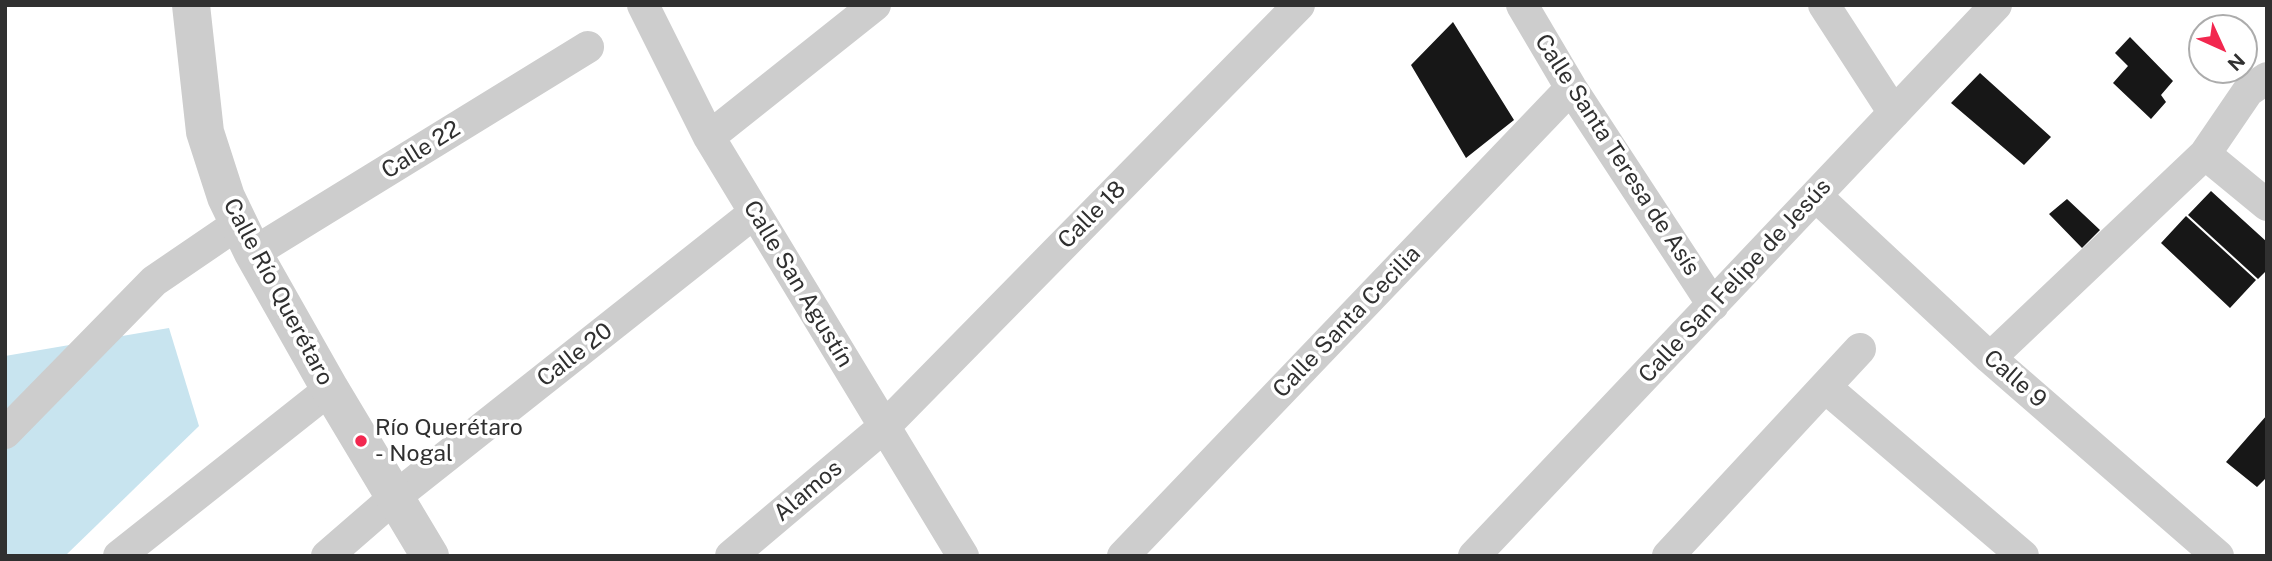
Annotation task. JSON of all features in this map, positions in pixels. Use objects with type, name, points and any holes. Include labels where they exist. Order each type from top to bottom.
[{"type":"street","name":"Calle Río Querétaro","points":[[191,5],[205,132],[226,197],[330,389],[430,556]]},
{"type":"street","name":"Calle San Agustín","points":[[643,5],[709,137],[963,556]]},
{"type":"street","points":[[709,137],[875,5]]},
{"type":"street","name":"Calle 18","points":[[885,426],[1299,5]]},
{"type":"street","name":"Calle Santa Teresa de Asís","points":[[1522,5],[1571,88],[1713,305]]},
{"type":"street","points":[[1824,5],[1895,113]]},
{"type":"street","name":"Calle San Felipe de Jesús","points":[[1474,556],[1996,5]]},
{"type":"street","name":"Calle 22","points":[[5,433],[154,281],[246,238],[588,47]]},
{"type":"street","points":[[1990,358],[2205,155],[2249,91],[2267,78]]},
{"type":"street","name":"Calle Santa Cecilia","points":[[1123,556],[1571,88]]},
{"type":"street","points":[[2205,155],[2267,205]]},
{"type":"street","name":"Calle 9","points":[[1816,196],[1990,358],[2218,556]]},
{"type":"street","name":"Calle 20","points":[[327,556],[395,497],[754,213]]},
{"type":"street","points":[[1686,550],[1860,349]]},
{"type":"street","points":[[1825,387],[2023,556]]},
{"type":"street","points":[[119,556],[330,389]]},
{"type":"street","name":"Alamos","points":[[731,556],[885,426]]},
{"type":"water","points":[[169,328],[199,426],[65,556],[5,556],[5,356]]},
{"type":"building","points":[[1453,22],[1514,120],[1466,158],[1411,65]]},
{"type":"building","points":[[2130,37],[2173,81],[2161,95],[2166,102],[2151,119],[2113,83],[2128,66],[2115,53]]},
{"type":"building","points":[[1980,73],[2051,137],[2024,165],[1951,103]]},
{"type":"building","points":[[2211,191],[2267,242],[2267,270],[2258,279],[2188,215]]},
{"type":"building","points":[[2067,199],[2100,230],[2082,248],[2049,214]]},
{"type":"building","points":[[2186,216],[2256,280],[2230,308],[2161,243]]},
{"type":"building","points":[[2267,415],[2267,477],[2257,487],[2226,462]]},
{"type":"place","name":"Río Querétaro - Nogal","points":[[361,441]]}]
